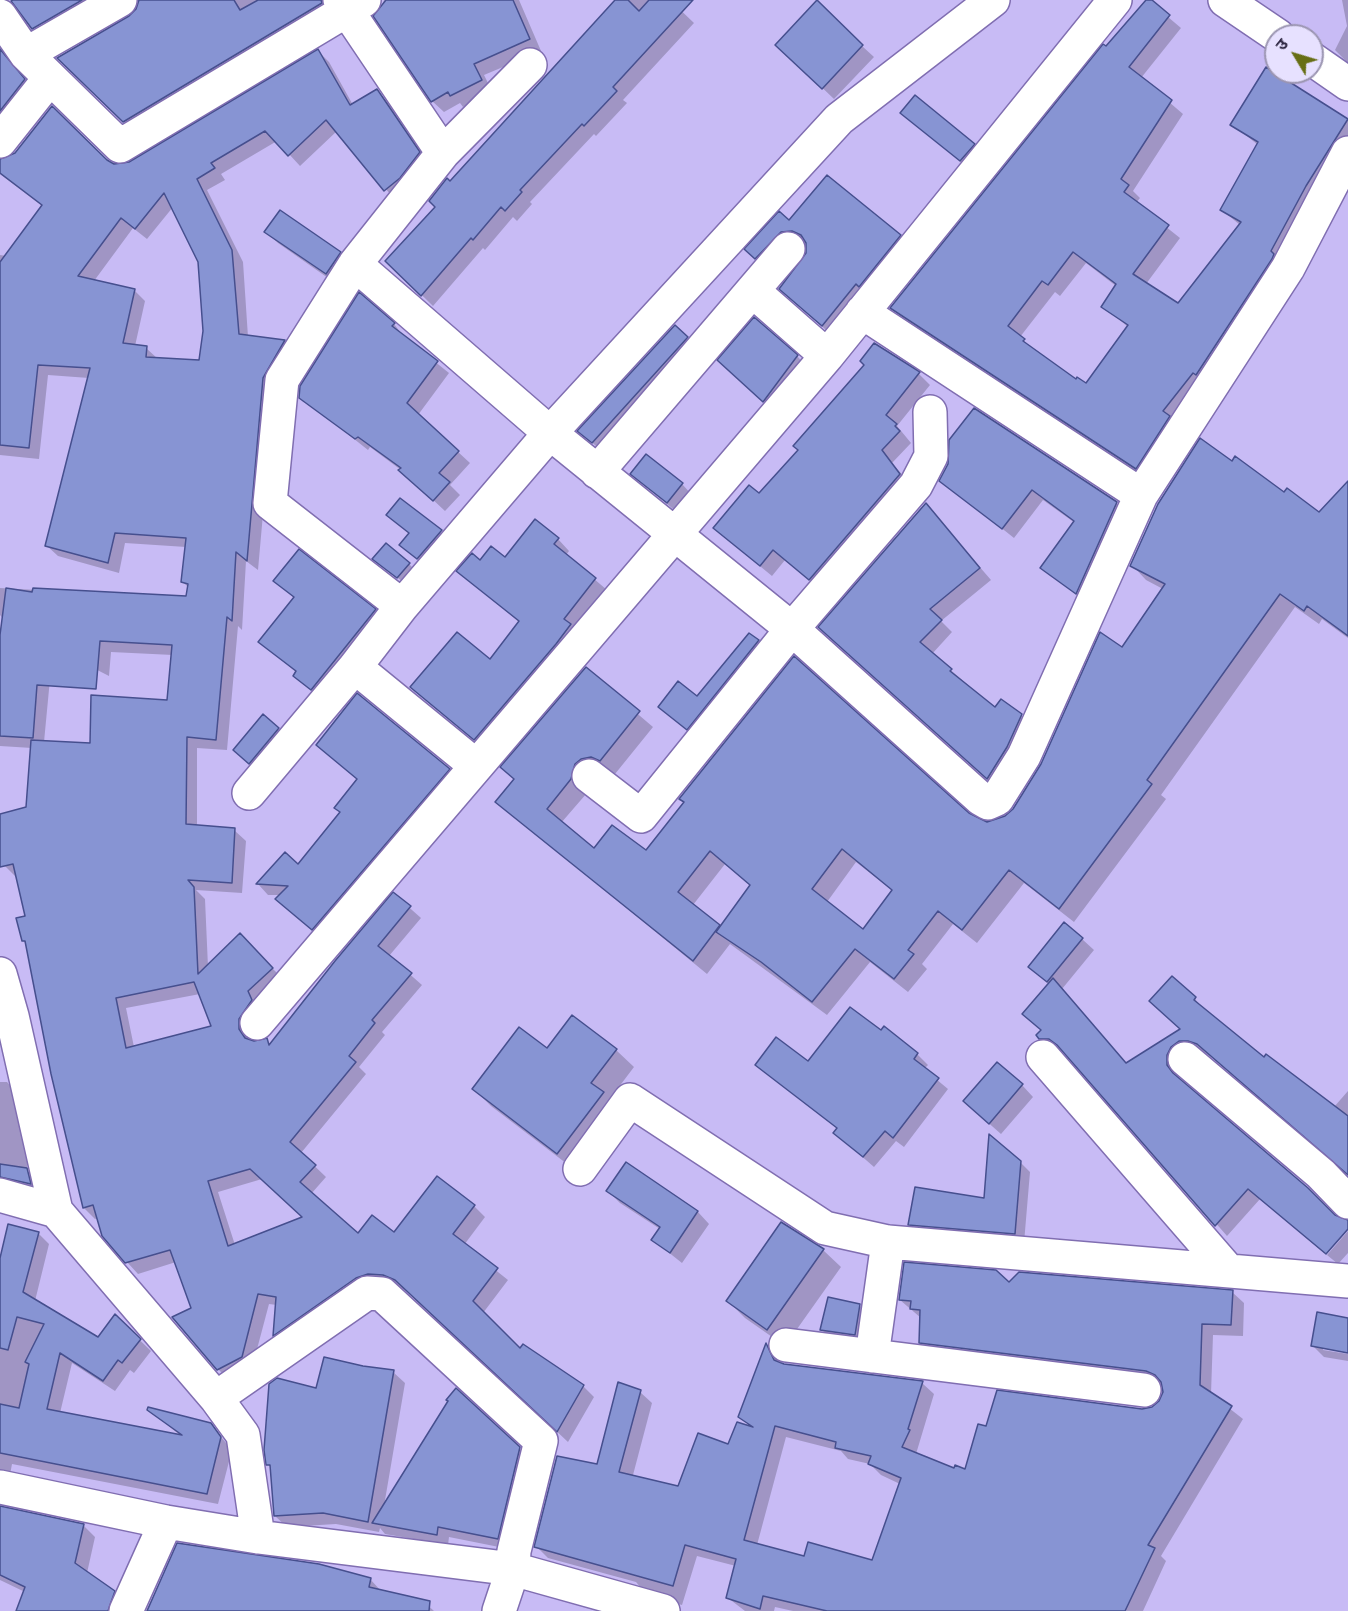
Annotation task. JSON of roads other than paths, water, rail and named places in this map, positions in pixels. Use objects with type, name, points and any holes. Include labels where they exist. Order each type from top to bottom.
[{"type":"street","points":[[26,54],[120,0]]},
{"type":"street","points":[[249,793],[355,667],[402,606],[550,433],[839,119],[993,0]]},
{"type":"street","points":[[257,1023],[475,765],[827,356],[1115,0]]},
{"type":"street","points":[[1226,0],[1264,26]]},
{"type":"street","points":[[0,16],[26,54],[120,146],[350,3],[442,153]]},
{"type":"street","points":[[402,606],[270,503],[282,380],[355,264],[442,153],[530,65]]},
{"type":"street","points":[[1324,67],[1348,84]]},
{"type":"street","points":[[0,141],[50,78]]},
{"type":"street","points":[[355,264],[550,433],[792,629],[988,803],[997,799],[1024,756],[1141,495],[1288,268],[1348,153]]},
{"type":"street","points":[[597,472],[788,249]]},
{"type":"street","points":[[753,291],[827,356]]},
{"type":"street","points":[[862,312],[1141,495]]},
{"type":"street","points":[[589,776],[641,816],[792,629],[916,485],[931,456],[930,412]]},
{"type":"street","points":[[355,667],[475,765]]},
{"type":"street","points":[[0,974],[6,1014],[56,1211],[216,1398],[243,1436],[258,1537]]},
{"type":"street","points":[[1043,1057],[1227,1269]]},
{"type":"street","points":[[1185,1059],[1321,1174],[1348,1202]]},
{"type":"street","points":[[580,1169],[630,1100],[825,1228],[888,1242],[1348,1281]]},
{"type":"street","points":[[0,1195],[56,1211]]},
{"type":"street","points":[[872,1356],[888,1242]]},
{"type":"street","points":[[216,1398],[367,1293],[382,1294],[541,1442],[514,1551],[513,1569],[499,1611]]},
{"type":"street","points":[[786,1345],[1144,1390]]},
{"type":"street","points":[[0,1487],[166,1522],[258,1537],[513,1569],[663,1611]]},
{"type":"street","points":[[126,1611],[166,1522]]}]
